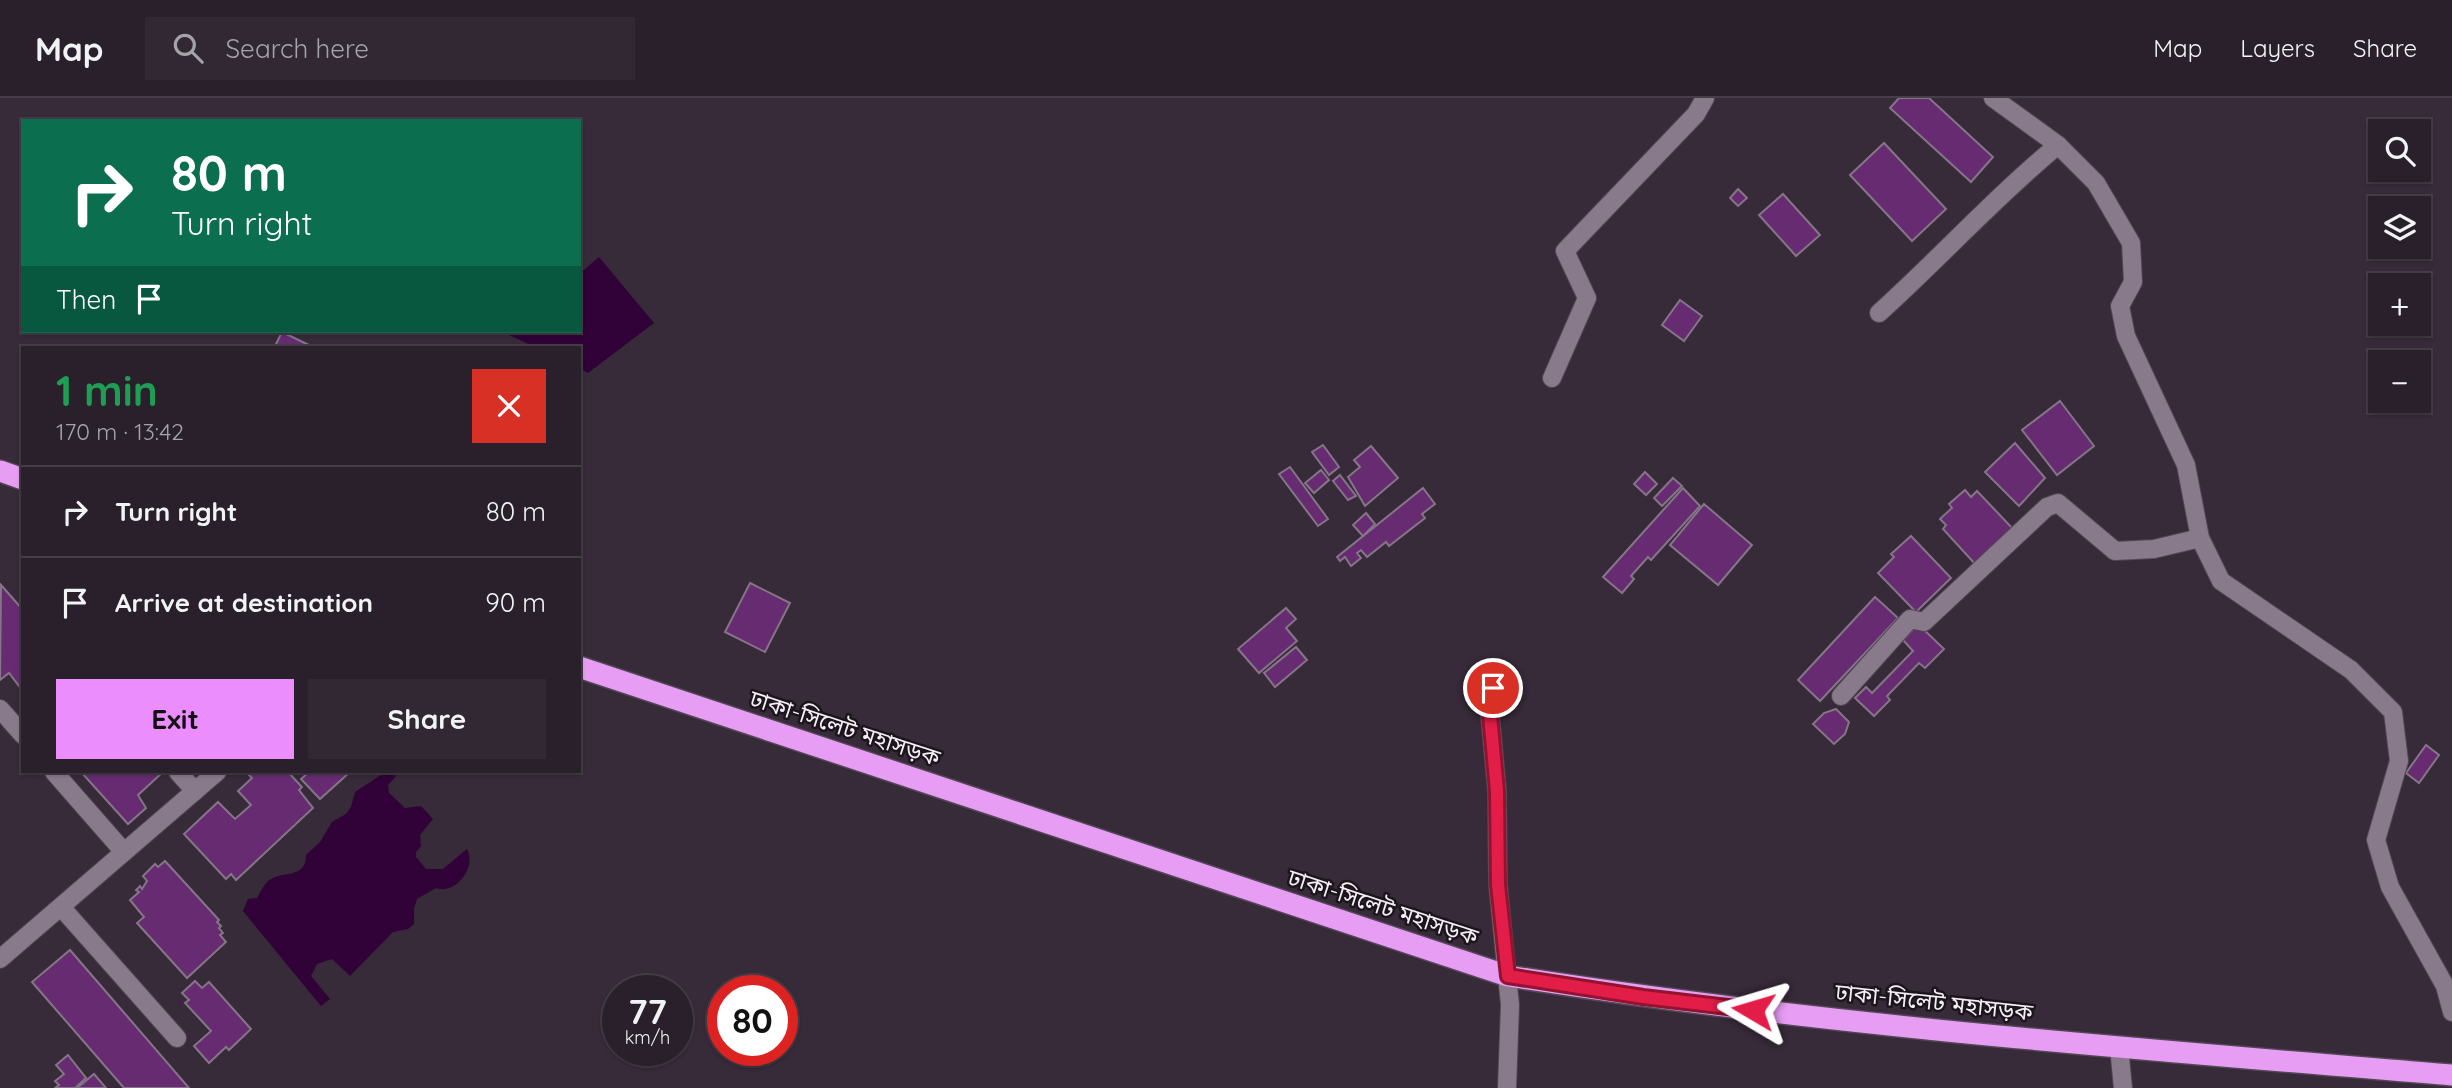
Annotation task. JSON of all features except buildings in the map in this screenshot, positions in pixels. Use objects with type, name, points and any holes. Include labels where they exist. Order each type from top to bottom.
[{"type":"highway","points":[[0,471],[21,478]]},
{"type":"highway","name":"ঢাকা-সিলেট মহাসড়ক","points":[[581,668],[1508,976],[1643,997],[2119,1047],[2452,1075]]},
{"type":"street","points":[[1552,378],[1587,298],[1565,251],[1696,114],[1705,98]]},
{"type":"street","points":[[1993,98],[2058,145],[2096,183],[2131,243],[2133,282],[2120,306],[2126,336],[2186,465],[2200,538],[2221,581],[2351,670],[2393,712],[2399,761],[2376,840],[2390,887],[2445,986],[2452,1012]]},
{"type":"street","points":[[1879,313],[1936,261],[2013,182],[2058,145]]},
{"type":"street","points":[[1841,696],[1910,619],[1924,622],[2048,508],[2058,503],[2115,551],[2154,549],[2200,538]]},
{"type":"street","points":[[1497,672],[1489,704],[1497,791],[1498,885],[1510,1005],[1507,1088]]},
{"type":"street","points":[[0,709],[21,733]]},
{"type":"street","points":[[55,773],[124,852]]},
{"type":"street","points":[[179,773],[195,791]]},
{"type":"street","points":[[0,959],[216,773]]},
{"type":"street","points":[[61,907],[177,1038]]},
{"type":"street","points":[[2119,1047],[2123,1088]]},
{"type":"shaded area","points":[[599,257],[654,323],[588,373],[581,369],[581,346],[533,346],[509,335],[581,333],[581,272]]},
{"type":"shaded area","points":[[384,773],[393,773],[396,776],[388,785],[389,793],[405,808],[421,806],[433,819],[420,835],[421,846],[416,852],[416,857],[426,869],[443,869],[467,849],[469,864],[463,878],[457,883],[443,889],[436,888],[417,899],[414,924],[408,929],[393,932],[350,976],[332,959],[317,964],[311,976],[330,999],[321,1006],[243,911],[248,899],[257,898],[272,878],[297,872],[302,868],[306,855],[320,842],[332,822],[346,814],[351,807],[355,792]]},
{"type":"route","points":[[1493,688],[1489,704],[1497,791],[1498,885],[1508,976],[1643,997],[1753,1010]]}]
